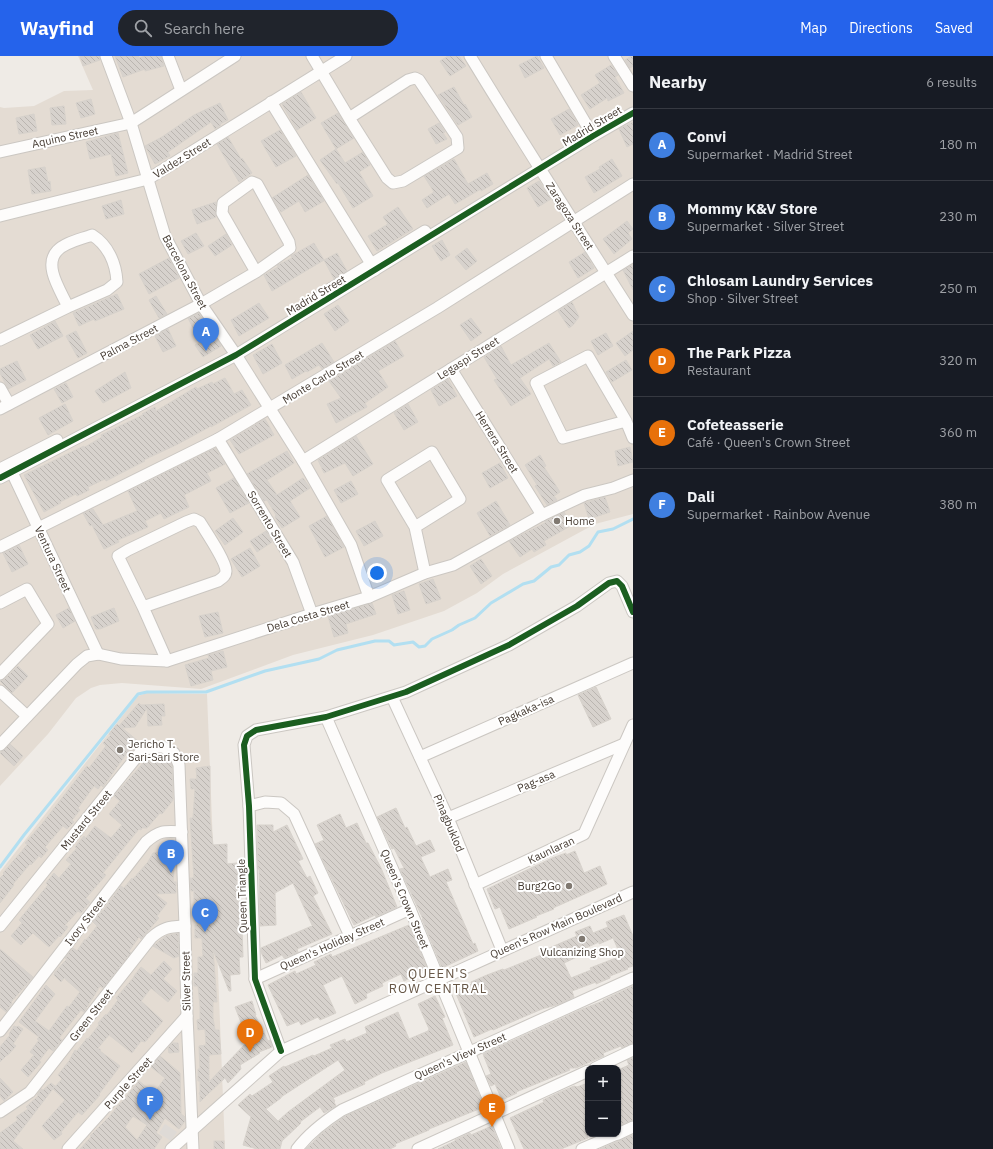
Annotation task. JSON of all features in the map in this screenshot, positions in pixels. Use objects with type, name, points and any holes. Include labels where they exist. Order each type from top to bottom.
[{"type":"street","name":"Barcelona Street","points":[[106,56],[131,123],[165,236],[200,304],[270,408],[352,545],[369,597]]},
{"type":"street","points":[[168,56],[181,90]]},
{"type":"street","points":[[131,123],[235,56]]},
{"type":"street","points":[[312,56],[348,118],[387,178],[393,183],[403,181],[458,148],[456,137],[419,80],[415,78],[408,80],[348,118]]},
{"type":"street","name":"Valdez Street","points":[[0,216],[148,179],[346,56]]},
{"type":"street","name":"Zaragoza Street","points":[[470,56],[538,167],[633,315]]},
{"type":"street","points":[[546,56],[591,133]]},
{"type":"street","points":[[614,56],[633,86]]},
{"type":"street","points":[[271,102],[373,267]]},
{"type":"street","name":"Madrid Street","points":[[0,478],[7,468],[234,353],[538,167],[633,106]]},
{"type":"street","name":"Madrid Street","points":[[591,133],[633,113]]},
{"type":"street","name":"Aquino Street","points":[[0,152],[131,123]]},
{"type":"street","name":"Palma Street","points":[[4,406],[200,304],[256,272],[290,248],[289,242],[257,184],[252,182],[223,203],[222,213],[256,272]]},
{"type":"street","name":"Monte Carlo Street","points":[[0,547],[218,439],[437,308],[633,184]]},
{"type":"street","points":[[0,340],[68,307],[108,290],[117,282],[114,264],[104,245],[100,240],[92,236],[66,245],[57,251],[52,260],[52,272],[68,307]]},
{"type":"street","name":"Legaspi Street","points":[[303,461],[633,256]]},
{"type":"street","points":[[626,421],[563,438],[536,383],[588,356],[626,421],[633,438]]},
{"type":"street","name":"Herrera Street","points":[[451,369],[542,515]]},
{"type":"street","points":[[0,388],[4,406]]},
{"type":"street","name":"Sorrento Street","points":[[218,439],[293,562],[312,614]]},
{"type":"street","points":[[415,527],[460,499],[432,452],[387,480],[415,527],[425,573]]},
{"type":"street","name":"Ventura Street","points":[[7,468],[38,528],[98,654]]},
{"type":"street","name":"Dela Costa Street","points":[[98,654],[121,659],[167,661],[369,597],[425,573],[453,565],[542,515],[585,495],[612,488],[633,480]]},
{"type":"street","points":[[143,607],[218,581],[224,577],[226,571],[220,556],[200,522],[194,519],[186,522],[118,556],[167,661]]},
{"type":"street","points":[[326,717],[406,692],[509,645],[577,606],[609,583],[617,581],[622,586],[633,612]]},
{"type":"street","points":[[0,603],[27,589],[48,624],[0,674]]},
{"type":"street","points":[[0,746],[77,664],[87,656],[98,654]]},
{"type":"street","name":"Pagkaka-isa","points":[[420,757],[633,663]]},
{"type":"street","points":[[0,691],[27,716]]},
{"type":"street","name":"Pinagbuklod","points":[[392,697],[448,818],[502,950]]},
{"type":"street","name":"Queen Triangle","points":[[281,1051],[255,979],[249,806],[244,745],[247,736],[256,730],[326,717]]},
{"type":"street","name":"Queen's Crown Street","points":[[326,717],[410,909],[509,1149]]},
{"type":"street","name":"Kaunlaran","points":[[475,885],[584,834],[633,725]]},
{"type":"street","name":"Pag-asa","points":[[448,818],[624,744]]},
{"type":"street","name":"Mustard Street","points":[[0,926],[139,754],[150,747],[163,747],[174,753],[180,765]]},
{"type":"street","name":"Silver Street","points":[[180,765],[187,1016],[193,1149]]},
{"type":"street","points":[[249,806],[265,802],[282,803],[294,814],[350,936]]},
{"type":"street","name":"Ivory Street","points":[[0,1031],[146,842],[156,834],[167,831],[182,832]]},
{"type":"street","name":"Queen's Row Main Boulevard","points":[[171,1149],[281,1051],[633,892]]},
{"type":"street","name":"Queen's Holiday Street","points":[[255,979],[410,909]]},
{"type":"street","name":"Green Street","points":[[0,1112],[30,1092],[151,938],[158,932],[168,927],[185,926]]},
{"type":"street","name":"Queen's View Street","points":[[296,1149],[303,1140],[320,1125],[342,1110],[633,978]]},
{"type":"street","name":"Purple Street","points":[[68,1149],[187,1016]]},
{"type":"street","points":[[601,1065],[633,1050]]},
{"type":"street","points":[[418,1149],[585,1072]]},
{"type":"street","points":[[621,1133],[633,1127]]},
{"type":"street","points":[[582,1149],[611,1137]]},
{"type":"shaded area","points":[[78,56],[633,56],[633,514],[595,524],[503,574],[477,593],[444,611],[373,635],[293,655],[201,689],[122,683],[100,685],[91,688],[76,698],[48,734],[0,786],[0,107],[34,106],[64,91],[93,90]]},
{"type":"shaded area","points":[[147,693],[207,694],[225,1149],[0,1149],[0,872],[138,696]]},
{"type":"shaded area","points":[[165,1124],[177,1132],[171,1141],[159,1133]]},
{"type":"building","points":[[80,56],[99,56],[100,60],[83,66]]},
{"type":"building","points":[[115,56],[138,56],[139,58],[145,56],[161,56],[164,66],[145,71],[145,69],[123,77]]},
{"type":"building","points":[[448,56],[459,56],[466,66],[450,76],[440,61]]},
{"type":"building","points":[[537,56],[544,68],[525,78],[519,65]]},
{"type":"building","points":[[633,56],[633,66],[630,68],[625,60]]},
{"type":"building","points":[[611,65],[618,75],[615,77],[624,93],[608,101],[607,98],[590,109],[581,95],[600,83],[595,75]]},
{"type":"building","points":[[454,87],[472,117],[458,125],[438,95]]},
{"type":"building","points":[[301,92],[316,118],[297,130],[282,104]]},
{"type":"building","points":[[91,99],[95,114],[81,118],[76,103]]},
{"type":"building","points":[[220,103],[228,120],[220,124],[221,125],[215,129],[211,122],[168,152],[170,156],[155,164],[145,146],[162,137],[194,115]]},
{"type":"building","points":[[64,106],[66,124],[52,125],[50,108]]},
{"type":"building","points":[[569,109],[578,125],[560,135],[551,119]]},
{"type":"building","points":[[338,113],[354,138],[336,149],[321,123]]},
{"type":"building","points":[[34,114],[37,131],[19,134],[16,118]]},
{"type":"building","points":[[633,122],[633,144],[627,147],[619,129]]},
{"type":"building","points":[[439,123],[445,132],[443,133],[447,139],[436,144],[428,129]]},
{"type":"building","points":[[280,130],[296,156],[276,167],[261,141]]},
{"type":"building","points":[[118,133],[128,173],[116,176],[111,154],[90,159],[86,142]]},
{"type":"building","points":[[228,137],[241,159],[242,158],[252,173],[239,182],[217,144]]},
{"type":"building","points":[[336,149],[345,163],[363,152],[370,165],[359,172],[373,196],[353,208],[338,183],[337,184],[320,160]]},
{"type":"building","points":[[454,159],[468,184],[487,173],[493,184],[455,204],[449,194],[427,208],[422,200],[434,192],[424,176]]},
{"type":"building","points":[[612,159],[622,176],[594,193],[585,177],[600,169],[599,167]]},
{"type":"building","points":[[45,167],[48,182],[50,181],[51,191],[32,194],[28,170]]},
{"type":"building","points":[[308,175],[324,201],[305,212],[299,201],[281,212],[272,198]]},
{"type":"building","points":[[539,181],[551,199],[538,207],[527,188]]},
{"type":"building","points":[[121,200],[124,214],[106,219],[102,206]]},
{"type":"building","points":[[216,202],[216,217],[197,224],[192,210]]},
{"type":"building","points":[[398,207],[413,229],[377,251],[368,236],[388,224],[383,217]]},
{"type":"building","points":[[627,221],[633,229],[628,233],[632,239],[614,254],[603,239]]},
{"type":"building","points":[[196,233],[204,246],[188,254],[181,241]]},
{"type":"building","points":[[226,234],[232,245],[215,256],[208,246]]},
{"type":"building","points":[[442,240],[450,255],[441,261],[432,246]]},
{"type":"building","points":[[314,243],[324,260],[272,291],[264,275],[278,267],[277,265],[292,258],[291,256]]},
{"type":"building","points":[[467,248],[477,261],[466,270],[455,257]]},
{"type":"building","points":[[585,252],[594,268],[578,278],[569,262]]},
{"type":"building","points":[[337,253],[347,271],[334,279],[324,260]]},
{"type":"building","points":[[169,258],[179,278],[149,294],[139,274]]},
{"type":"building","points":[[633,264],[633,290],[623,270]]},
{"type":"building","points":[[117,294],[124,309],[95,321],[94,319],[79,326],[73,313]]},
{"type":"building","points":[[156,296],[167,314],[159,318],[149,300]]},
{"type":"building","points":[[572,302],[579,317],[569,328],[558,311]]},
{"type":"building","points":[[259,303],[269,318],[239,336],[231,320]]},
{"type":"building","points":[[338,305],[349,321],[335,331],[324,314]]},
{"type":"building","points":[[199,313],[210,335],[213,333],[221,346],[203,357],[195,345],[200,342],[188,318]]},
{"type":"building","points":[[471,318],[482,333],[471,341],[460,325]]},
{"type":"building","points":[[55,321],[63,336],[38,349],[30,335]]},
{"type":"building","points":[[168,329],[176,346],[163,352],[155,336]]},
{"type":"building","points":[[76,331],[87,353],[78,358],[66,336]]},
{"type":"building","points":[[633,331],[633,350],[625,356],[616,343]]},
{"type":"building","points":[[606,333],[613,346],[598,355],[591,341]]},
{"type":"building","points":[[395,341],[404,356],[378,371],[388,387],[365,403],[367,407],[336,423],[327,404],[341,398],[329,381]]},
{"type":"building","points":[[322,343],[334,362],[322,369],[319,365],[292,379],[285,365]]},
{"type":"building","points":[[549,343],[561,362],[553,366],[549,359],[520,378],[531,394],[511,406],[494,380],[497,379],[484,357],[501,346],[511,365]]},
{"type":"building","points":[[272,344],[282,363],[263,374],[253,355]]},
{"type":"building","points":[[626,360],[632,370],[612,382],[606,372]]},
{"type":"building","points":[[17,361],[26,380],[8,389],[0,373],[0,369]]},
{"type":"building","points":[[125,372],[131,388],[103,403],[95,391]]},
{"type":"building","points":[[225,378],[234,394],[242,390],[251,405],[106,481],[105,479],[88,487],[89,490],[77,496],[76,494],[44,512],[24,475],[84,446],[85,447],[102,437],[101,435],[143,415],[142,414],[155,407],[156,411],[196,387],[197,389]]},
{"type":"building","points":[[448,379],[457,396],[439,406],[431,390]]},
{"type":"building","points":[[66,383],[73,397],[62,403],[54,389]]},
{"type":"building","points":[[65,404],[73,421],[48,435],[39,418]]},
{"type":"building","points":[[408,404],[418,422],[404,430],[394,413]]},
{"type":"building","points":[[265,419],[274,435],[239,454],[230,440]]},
{"type":"building","points":[[356,436],[373,464],[353,476],[345,463],[324,473],[318,460]]},
{"type":"building","points":[[630,447],[633,462],[618,466],[615,451]]},
{"type":"building","points":[[215,448],[225,464],[207,473],[211,481],[184,495],[189,507],[164,519],[161,513],[145,521],[148,527],[118,540],[119,542],[104,549],[92,525],[90,526],[83,513],[93,509],[103,525],[137,511],[128,491]]},
{"type":"building","points":[[287,451],[294,463],[267,480],[277,495],[303,478],[310,488],[290,501],[300,517],[282,528],[267,500],[264,501],[247,474]]},
{"type":"building","points":[[540,455],[546,466],[544,467],[560,492],[554,496],[557,500],[547,505],[535,486],[537,485],[525,465]]},
{"type":"building","points":[[500,463],[508,478],[490,488],[482,473]]},
{"type":"building","points":[[234,478],[249,503],[230,513],[216,488]]},
{"type":"building","points":[[351,481],[358,494],[341,503],[334,490]]},
{"type":"building","points":[[605,497],[610,512],[589,519],[584,503]]},
{"type":"building","points":[[496,501],[510,525],[490,536],[477,513]]},
{"type":"building","points":[[564,512],[572,525],[544,541],[546,545],[534,552],[532,549],[520,557],[509,541]]},
{"type":"building","points":[[327,516],[344,547],[325,557],[309,526]]},
{"type":"building","points":[[233,518],[243,532],[225,545],[215,531]]},
{"type":"building","points":[[375,521],[383,536],[364,546],[356,531]]},
{"type":"building","points":[[266,531],[272,542],[257,552],[250,541]]},
{"type":"building","points":[[19,545],[28,564],[12,572],[3,553]]},
{"type":"building","points":[[250,548],[260,566],[242,577],[231,559]]},
{"type":"building","points":[[481,559],[492,576],[481,584],[470,566]]},
{"type":"building","points":[[433,579],[441,599],[426,604],[419,584]]},
{"type":"building","points":[[404,591],[410,610],[398,614],[392,595]]},
{"type":"building","points":[[372,603],[376,614],[346,624],[348,633],[334,637],[328,616]]},
{"type":"building","points":[[69,608],[75,621],[63,628],[56,615]]},
{"type":"building","points":[[114,608],[119,621],[100,629],[96,629],[91,617]]},
{"type":"building","points":[[218,612],[223,633],[205,637],[199,616]]},
{"type":"building","points":[[223,651],[227,667],[211,671],[213,680],[191,686],[185,665],[209,658],[208,655]]},
{"type":"building","points":[[18,666],[28,676],[12,693],[0,681],[5,679]]},
{"type":"building","points":[[596,687],[611,719],[593,727],[578,695]]},
{"type":"building","points":[[139,703],[141,705],[164,704],[165,716],[161,716],[162,725],[148,726],[147,708],[135,727],[122,728],[138,741],[136,743],[139,746],[132,751],[129,750],[103,787],[101,785],[98,789],[94,786],[78,808],[80,810],[72,820],[74,822],[67,829],[63,826],[45,847],[48,850],[41,858],[39,856],[31,865],[30,864],[13,884],[14,885],[0,903],[0,878],[4,874],[3,873],[27,845],[25,843],[87,766],[89,768],[106,746],[103,743],[111,735],[109,734],[117,724],[119,726]]},
{"type":"building","points":[[10,744],[23,756],[14,766],[0,753]]},
{"type":"building","points":[[156,754],[161,754],[167,757],[172,765],[173,800],[162,814],[160,813],[147,828],[142,828],[141,830],[139,829],[103,873],[106,875],[86,898],[90,902],[81,913],[78,911],[65,925],[68,927],[60,937],[59,936],[49,947],[33,933],[21,945],[11,936],[22,923],[19,920],[48,885],[46,883],[54,873],[59,878],[71,864],[66,860],[77,848],[75,847],[84,836],[86,838],[95,826],[111,838],[122,825],[109,814],[120,801],[114,796],[144,762],[144,759],[150,755],[153,758]]},
{"type":"building","points":[[210,766],[210,817],[213,845],[227,844],[227,864],[237,863],[237,901],[241,901],[243,957],[239,957],[240,974],[230,975],[231,991],[229,991],[213,950],[217,1002],[213,1002],[213,1018],[215,1030],[219,1030],[221,1054],[209,1055],[209,1082],[247,1042],[239,1026],[242,1025],[235,1007],[252,1001],[255,1015],[268,1041],[270,1040],[272,1047],[259,1052],[260,1053],[240,1065],[241,1069],[228,1083],[225,1078],[200,1102],[200,1081],[198,1081],[198,1069],[200,1069],[199,1046],[206,1045],[205,1029],[198,1030],[197,1020],[200,1019],[200,1006],[198,986],[194,986],[194,973],[198,973],[198,957],[203,957],[202,938],[195,938],[195,925],[197,925],[196,907],[194,907],[194,891],[191,891],[190,878],[194,878],[190,818],[193,818],[195,789],[191,789],[190,779],[197,779],[196,768]]},
{"type":"building","points":[[396,808],[405,828],[407,827],[416,846],[430,840],[435,851],[421,858],[430,877],[448,869],[452,880],[446,882],[473,944],[475,943],[478,951],[442,968],[423,919],[400,869],[404,868],[394,848],[392,849],[377,817]]},
{"type":"building","points":[[340,814],[346,828],[357,823],[366,843],[368,843],[381,868],[397,907],[354,925],[315,844],[324,840],[317,825]]},
{"type":"building","points":[[257,825],[273,825],[273,832],[287,825],[303,859],[298,861],[307,878],[310,876],[318,893],[313,896],[332,934],[297,949],[298,952],[284,958],[282,955],[266,963],[261,952],[261,948],[314,925],[312,925],[293,883],[275,893],[276,925],[260,926]]},
{"type":"building","points":[[175,849],[173,882],[176,882],[176,893],[155,894],[167,903],[157,916],[159,918],[141,939],[139,937],[129,951],[131,953],[103,988],[100,986],[84,1012],[81,1010],[59,1038],[62,1040],[53,1051],[49,1048],[39,1061],[41,1062],[28,1077],[21,1070],[34,1055],[30,1052],[39,1040],[37,1039],[39,1037],[19,1022],[46,985],[55,994],[35,1021],[49,1031],[67,1006],[69,1007],[80,992],[64,978],[61,982],[54,975],[55,972],[67,959],[65,958],[73,948],[77,951],[85,939],[86,940],[97,926],[93,922],[121,886],[124,888],[132,878],[133,879],[148,862],[153,853]]},
{"type":"building","points":[[575,851],[584,873],[600,866],[607,884],[509,929],[500,907],[495,909],[487,889],[552,858],[566,853],[566,855]]},
{"type":"building","points":[[624,915],[633,936],[633,966],[596,984],[596,982],[572,991],[574,997],[560,1004],[542,1009],[474,1037],[455,991],[472,984],[471,982],[487,975],[503,969],[504,970],[541,955],[540,952],[577,936],[575,932],[590,926],[593,933],[608,927],[606,922]],"holes":[[[613,938],[621,956],[590,968],[591,970],[571,978],[564,963],[579,956],[577,952],[599,942],[599,944]]]},
{"type":"building","points":[[409,925],[428,970],[404,981],[401,974],[382,983],[383,986],[366,994],[367,998],[355,1004],[342,976],[323,985],[336,1013],[320,1020],[318,1017],[301,1025],[299,1021],[287,1026],[268,985],[295,971],[296,974],[316,965],[314,962],[331,954],[332,957]]},
{"type":"building","points":[[178,933],[179,956],[174,958],[153,946],[166,936]]},
{"type":"building","points":[[0,949],[33,977],[11,1002],[12,1003],[6,1012],[0,1007]]},
{"type":"building","points":[[164,961],[172,969],[163,979],[177,991],[168,1002],[151,988],[141,1001],[163,1021],[145,1042],[141,1041],[132,1053],[109,1035],[98,1048],[120,1066],[99,1094],[100,1095],[82,1115],[78,1112],[61,1132],[62,1134],[54,1140],[42,1126],[65,1100],[53,1089],[62,1079],[58,1075],[69,1061],[75,1050],[77,1051],[87,1038],[88,1039],[99,1025],[98,1023],[106,1014],[107,1015],[118,1000],[116,998],[141,967],[151,975]]},
{"type":"building","points":[[633,986],[633,1043],[622,1048],[621,1046],[603,1053],[604,1056],[576,1068],[569,1068],[570,1070],[516,1092],[517,1093],[502,1100],[495,1084],[491,1086],[486,1076],[491,1074],[483,1054],[603,1001]]},
{"type":"building","points":[[435,996],[445,1017],[442,1018],[453,1045],[382,1073],[364,1082],[365,1084],[333,1098],[336,1106],[324,1113],[320,1107],[300,1122],[301,1123],[282,1141],[280,1149],[257,1149],[243,1145],[251,1117],[238,1105],[250,1094],[252,1096],[273,1082],[269,1076],[284,1066],[285,1067],[332,1048],[330,1045],[345,1039],[346,1042],[367,1033],[365,1027],[398,1012],[409,1039],[428,1031],[429,1029],[418,1004]],"holes":[[[338,1060],[345,1070],[278,1121],[266,1109],[281,1097]]]},
{"type":"building","points":[[14,1026],[18,1026],[23,1029],[13,1044],[16,1046],[0,1062],[0,1047],[10,1035],[9,1034]]},
{"type":"building","points":[[172,1043],[178,1043],[179,1052],[169,1053],[168,1048]]},
{"type":"building","points":[[160,1056],[180,1073],[181,1114],[185,1117],[185,1121],[179,1129],[165,1118],[156,1133],[162,1137],[154,1149],[80,1149],[139,1081],[154,1093],[165,1078],[151,1067]],"holes":[[[133,1116],[147,1125],[137,1140],[125,1127]]]},
{"type":"building","points":[[633,1058],[633,1120],[621,1125],[621,1069],[629,1065],[627,1060]]},
{"type":"building","points":[[466,1062],[484,1107],[395,1144],[396,1146],[390,1149],[306,1149],[322,1133],[345,1116]]},
{"type":"building","points":[[0,1078],[13,1092],[4,1101],[0,1096]]},
{"type":"building","points":[[51,1083],[55,1086],[13,1141],[23,1149],[0,1149],[0,1133],[18,1120],[16,1117],[28,1109],[26,1107],[38,1096],[37,1095],[41,1089],[43,1090]]},
{"type":"building","points":[[585,1084],[585,1137],[588,1138],[561,1149],[524,1149],[510,1118],[544,1102],[543,1100],[560,1092],[574,1086],[577,1087]]},
{"type":"building","points":[[492,1126],[501,1149],[438,1149],[470,1133],[471,1135]]},
{"type":"building","points":[[633,1135],[633,1149],[600,1149],[621,1140]]},
{"type":"building","points":[[214,1141],[224,1141],[224,1149],[214,1149]]},
{"type":"waterway","points":[[0,867],[138,694],[147,692],[206,692],[265,671],[319,659],[337,650],[375,641],[389,641],[394,645],[413,642],[419,647],[425,646],[432,639],[475,618],[491,603],[523,584],[534,581],[551,567],[559,565],[569,555],[580,552],[589,546],[598,532],[613,529],[633,519]]},
{"type":"cycle path","points":[[0,478],[236,355],[633,113]]},
{"type":"cycle path","points":[[281,1051],[255,979],[249,806],[244,745],[247,736],[256,730],[326,717],[406,692],[509,645],[577,606],[609,583],[617,581],[622,586],[633,612]]},
{"type":"place","name":"Convi","points":[[206,351]]},
{"type":"place","name":"Home","points":[[557,521]]},
{"type":"place","name":"Jericho T. Sari-Sari Store","points":[[120,750]]},
{"type":"place","name":"Mommy K&V Store","points":[[171,873]]},
{"type":"place","name":"Burg2Go","points":[[569,886]]},
{"type":"place","name":"Chlosam Laundry Services","points":[[205,932]]},
{"type":"place","name":"Vulcanizing Shop","points":[[582,939]]},
{"type":"place","name":"The Park Pizza","points":[[250,1052]]},
{"type":"place","name":"Dali","points":[[150,1120]]},
{"type":"place","name":"Cofeteasserie","points":[[492,1127]]},
{"type":"district","name":"QUEEN'S ROW CENTRAL","points":[[438,980]]}]
